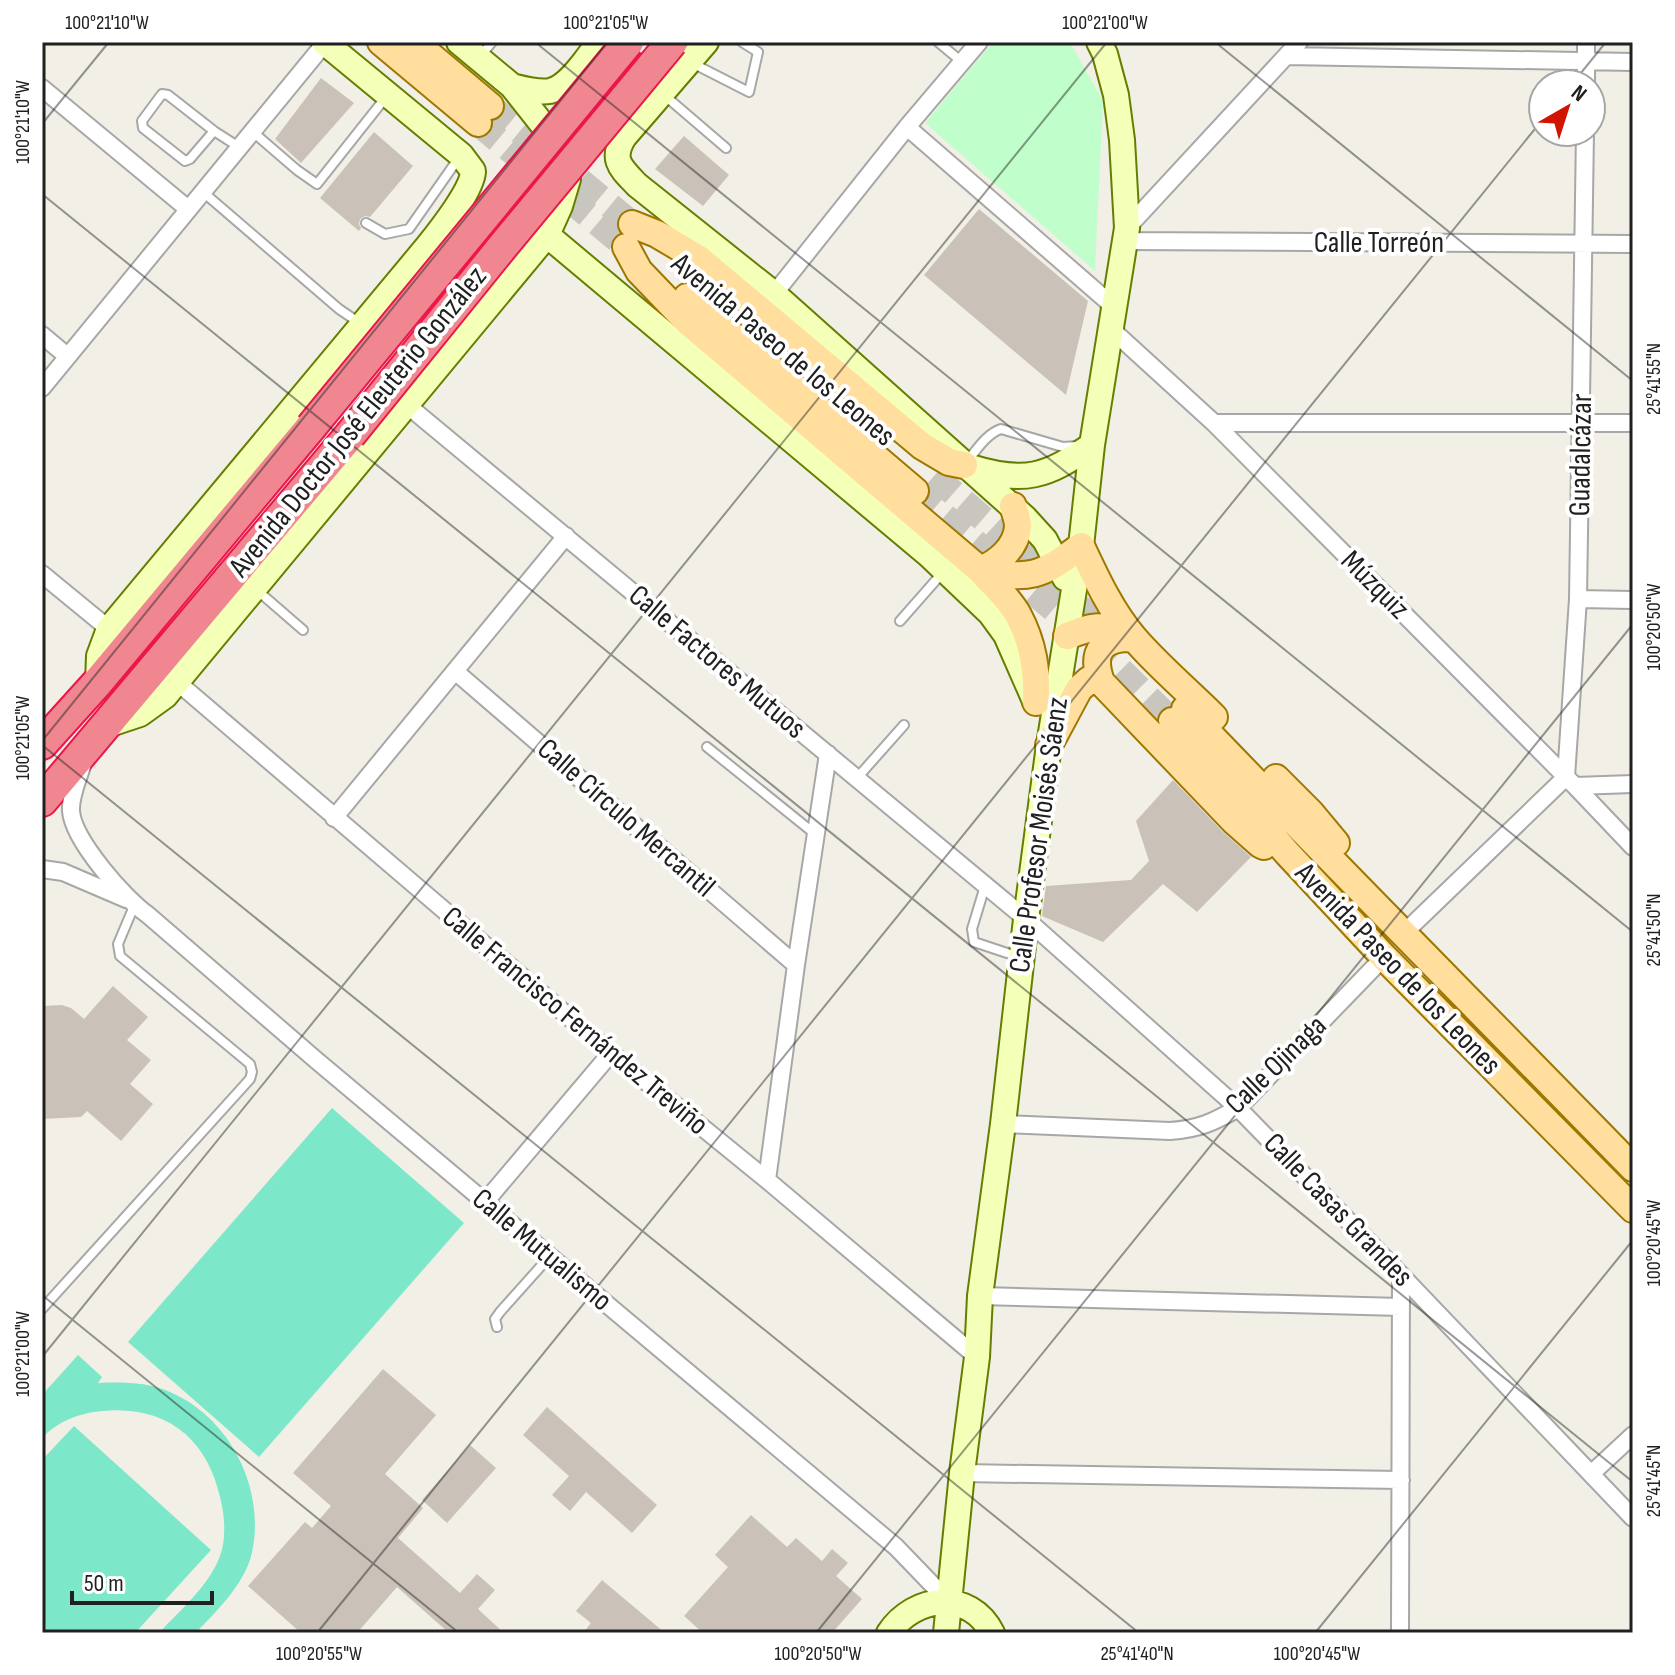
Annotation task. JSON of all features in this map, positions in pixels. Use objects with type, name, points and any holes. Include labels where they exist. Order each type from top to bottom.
[{"type":"highway","name":"Avenida Doctor José Eleuterio González","points":[[47,735],[98,682],[628,42]]},
{"type":"highway","name":"Avenida Doctor José Eleuterio González","points":[[42,801],[350,435],[503,246],[680,52]]},
{"type":"main road","points":[[381,42],[484,115],[414,42]]},
{"type":"main road","points":[[964,465],[949,462],[922,446],[699,259],[657,234],[626,237],[639,271],[687,321],[980,570],[1017,612],[1031,644],[1037,676],[1036,702]]},
{"type":"main road","name":"Avenida Paseo de los Leones","points":[[626,237],[751,350],[925,484]]},
{"type":"main road","points":[[980,570],[998,559],[1014,541],[1018,524],[1013,506]]},
{"type":"main road","points":[[980,570],[1007,576],[1028,576],[1059,564],[1081,546],[1113,609],[1134,638],[1311,813],[1336,843],[1349,879]]},
{"type":"main road","points":[[1067,636],[1090,628],[1110,627],[1134,638]]},
{"type":"main road","points":[[1134,638],[1116,637],[1105,643],[1096,664],[1101,682],[1243,829],[1260,844],[1287,853]]},
{"type":"main road","points":[[1049,745],[1079,689],[1089,680],[1101,682]]},
{"type":"main road","name":"Avenida Paseo de los Leones","points":[[1633,1168],[1404,933],[1178,715],[1287,853],[1384,957],[1633,1209]]},
{"type":"street","points":[[42,388],[324,42],[461,155],[473,171],[472,182],[440,231],[109,629],[99,656],[98,682]]},
{"type":"street","points":[[107,725],[140,714],[165,696],[547,235],[568,179],[561,152],[485,50],[459,42]]},
{"type":"street","points":[[706,42],[680,52],[663,93],[624,137],[618,148],[617,160],[623,170],[637,185],[774,294],[1013,506],[1045,540],[1073,595]]},
{"type":"street","points":[[774,294],[979,42]]},
{"type":"street","name":"Calle Profesor Moisés Sáenz","points":[[946,1633],[977,1357],[980,1296],[1026,919],[1049,745],[1081,546],[1092,445],[1126,234],[1122,140],[1116,95],[1099,42]]},
{"type":"street","points":[[1126,234],[1299,42]]},
{"type":"street","points":[[1586,42],[1586,68]]},
{"type":"street","points":[[512,86],[550,91],[565,84],[596,47],[630,53],[642,60],[655,75],[663,93]]},
{"type":"street","points":[[1287,56],[1633,62]]},
{"type":"street","points":[[42,88],[188,209]]},
{"type":"street","name":"Múzquiz","points":[[907,127],[1112,317],[1633,847]]},
{"type":"street","name":"Guadalcázar","points":[[1570,781],[1578,599],[1585,148]]},
{"type":"street","name":"Calle Torreón","points":[[1126,234],[1633,244]]},
{"type":"street","points":[[547,235],[937,563],[990,613],[1006,635],[1036,702],[1049,745]]},
{"type":"street","points":[[42,335],[67,356]]},
{"type":"street","name":"Calle Factores Mutuos","points":[[407,405],[1026,919]]},
{"type":"street","points":[[1214,423],[1633,423]]},
{"type":"street","points":[[964,465],[992,473],[1038,475],[1066,464],[1092,445]]},
{"type":"street","points":[[334,818],[566,536]]},
{"type":"street","points":[[937,563],[980,570]]},
{"type":"street","points":[[42,574],[109,629]]},
{"type":"street","points":[[1578,599],[1633,600]]},
{"type":"street","name":"Calle Círculo Mercantil","points":[[456,672],[796,965]]},
{"type":"street","name":"Calle Francisco Fernández Treviño","points":[[176,681],[611,1053],[977,1357]]},
{"type":"street","name":"Calle Mutualismo","points":[[86,750],[71,809],[73,821],[85,845],[133,904]]},
{"type":"street","points":[[767,1180],[828,754]]},
{"type":"street","points":[[1404,933],[1570,781],[1633,784]]},
{"type":"street","name":"Calle Mutualismo","points":[[42,869],[63,872],[133,904],[148,915],[896,1547],[950,1603]]},
{"type":"street","name":"Calle Casas Grandes","points":[[1026,919],[1238,1108],[1633,1518]]},
{"type":"street","name":"Calle Ojinaga","points":[[1003,1124],[1170,1131],[1194,1129],[1214,1122],[1238,1108],[1384,957]]},
{"type":"street","points":[[485,1202],[611,1053]]},
{"type":"street","points":[[1400,1633],[1401,1275]]},
{"type":"street","points":[[980,1296],[1401,1307]]},
{"type":"street","points":[[1591,1474],[1633,1435]]},
{"type":"street","points":[[962,1473],[1401,1480]]},
{"type":"street","points":[[889,1633],[900,1618],[913,1608],[929,1603],[965,1607],[978,1616],[992,1633]]},
{"type":"lane","points":[[680,52],[749,92],[758,52],[742,42]]},
{"type":"lane","points":[[938,42],[962,62]]},
{"type":"lane","points":[[663,93],[726,148]]},
{"type":"lane","points":[[214,131],[189,161],[185,161],[143,128],[142,121],[162,94],[168,95],[239,147]]},
{"type":"lane","points":[[317,184],[388,95]]},
{"type":"lane","points":[[252,131],[326,191]]},
{"type":"lane","points":[[366,223],[385,234],[409,229],[461,155]]},
{"type":"lane","points":[[202,192],[362,325]]},
{"type":"lane","points":[[409,229],[427,247]]},
{"type":"lane","points":[[964,465],[994,431],[1001,429],[1063,447],[1092,445]]},
{"type":"lane","points":[[900,621],[937,563]]},
{"type":"lane","points":[[255,587],[303,630]]},
{"type":"lane","points":[[857,778],[904,725]]},
{"type":"lane","points":[[707,747],[817,836]]},
{"type":"lane","points":[[986,885],[972,929],[974,942],[1022,958]]},
{"type":"lane","points":[[42,1309],[250,1079],[252,1072],[250,1064],[120,956],[118,944],[133,904]]},
{"type":"lane","points":[[497,1327],[495,1319],[500,1312],[550,1256]]},
{"type":"green space","points":[[993,42],[1070,42],[1103,101],[1095,271],[925,123]]},
{"type":"green space","points":[[332,1108],[464,1223],[259,1457],[128,1342]]},
{"type":"green space","points":[[78,1355],[102,1377],[98,1383],[152,1386],[192,1404],[228,1439],[240,1461],[254,1510],[255,1535],[250,1560],[234,1590],[196,1633],[159,1633],[201,1587],[220,1556],[224,1522],[215,1479],[195,1444],[181,1430],[165,1420],[146,1414],[102,1411],[85,1414],[69,1419],[42,1438],[42,1395]]},
{"type":"green space","points":[[74,1426],[211,1550],[135,1633],[42,1633],[42,1460]]},
{"type":"building","points":[[321,78],[354,103],[301,163],[275,139]]},
{"type":"building","points":[[374,132],[413,166],[370,217],[360,219],[359,231],[320,198]]},
{"type":"building","points":[[684,136],[729,175],[703,206],[655,169]]},
{"type":"building","points":[[979,209],[1088,301],[1066,395],[924,275]]},
{"type":"building","points":[[1173,780],[1251,857],[1197,912],[1163,884],[1103,942],[1042,916],[1046,886],[1131,880],[1149,861],[1136,821]]},
{"type":"building","points":[[113,986],[148,1017],[127,1040],[151,1060],[130,1084],[153,1104],[121,1141],[87,1111],[81,1117],[42,1119],[42,1006],[62,1005],[84,1019]]},
{"type":"building","points":[[383,1369],[436,1415],[385,1474],[423,1508],[398,1538],[460,1593],[477,1574],[495,1590],[478,1609],[504,1633],[449,1633],[397,1587],[357,1633],[301,1633],[248,1586],[305,1522],[312,1528],[331,1506],[293,1473]]},
{"type":"building","points":[[547,1407],[657,1505],[632,1533],[586,1492],[570,1511],[552,1495],[569,1476],[523,1435]]},
{"type":"building","points":[[470,1445],[496,1468],[447,1523],[422,1500]]},
{"type":"building","points":[[751,1515],[787,1547],[796,1538],[822,1561],[832,1549],[848,1563],[836,1576],[862,1599],[832,1633],[703,1633],[684,1616],[728,1567],[715,1555]]},
{"type":"building","points":[[602,1580],[665,1633],[583,1633],[591,1623],[576,1611]]},
{"type":"tunnel","points":[[490,106],[632,224]]},
{"type":"tunnel","points":[[478,123],[619,241]]},
{"type":"tunnel","points":[[934,476],[1114,639]]},
{"type":"tunnel","points":[[915,491],[1092,642],[1172,721]]}]
